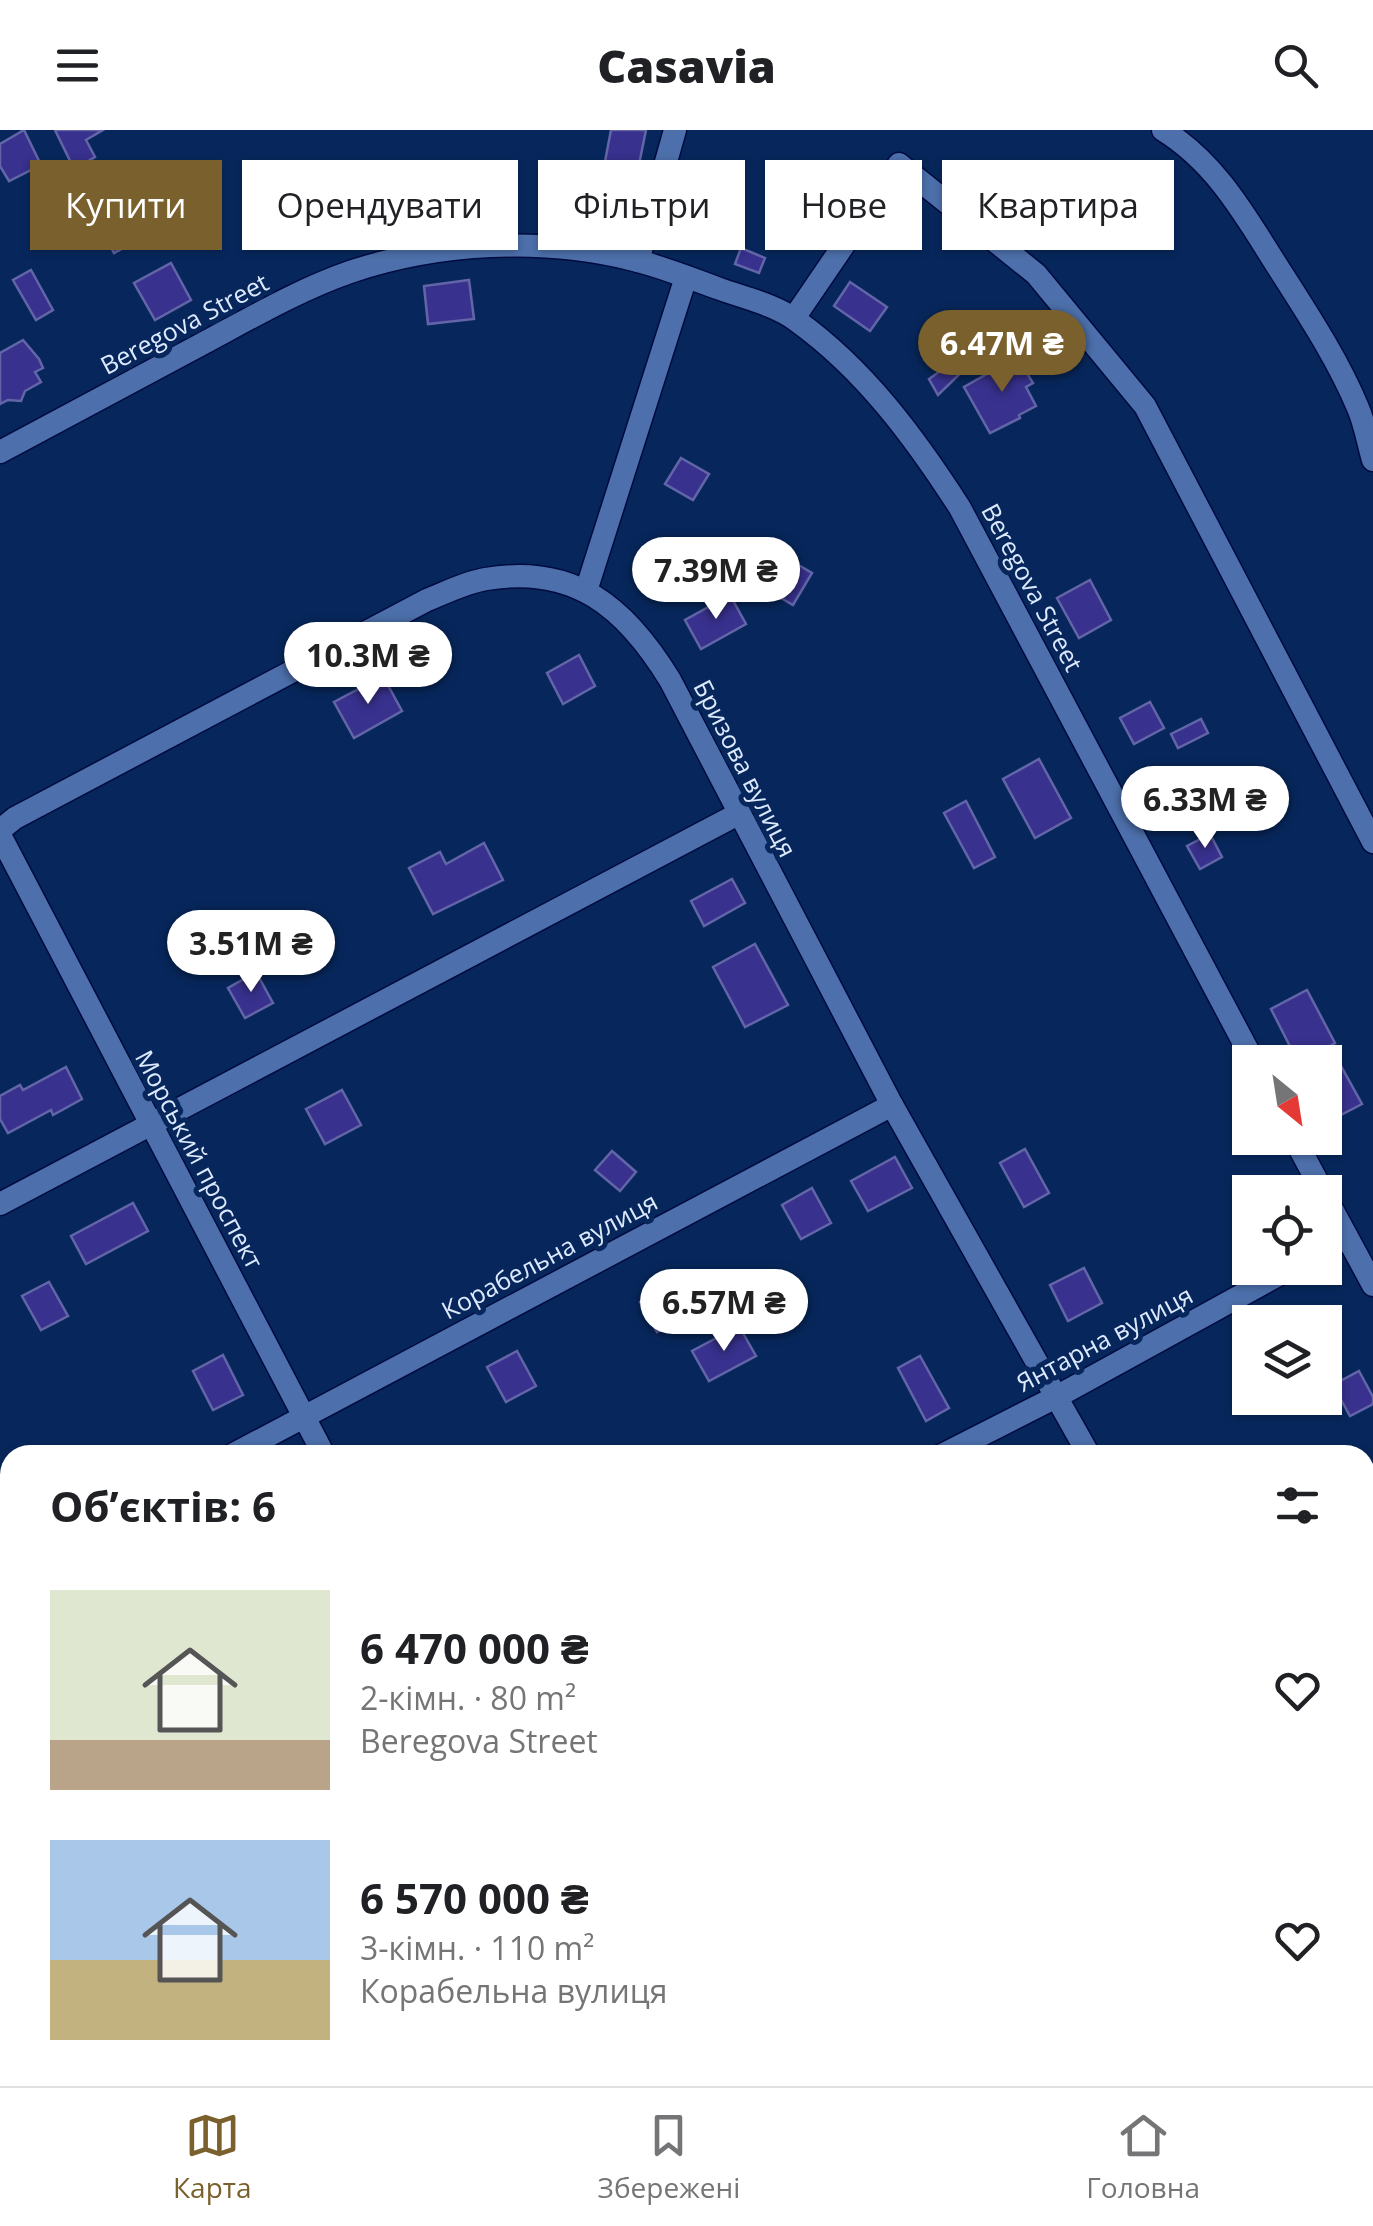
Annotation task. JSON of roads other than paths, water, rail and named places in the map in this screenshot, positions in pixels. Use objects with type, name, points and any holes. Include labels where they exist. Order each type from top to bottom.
[{"type":"street","points":[[638,261],[674,130]]},
{"type":"street","points":[[1164,130],[1188,146],[1229,190],[1308,314],[1359,411],[1373,460]]},
{"type":"street","points":[[794,318],[900,164],[1036,274],[1144,406],[1373,842]]},
{"type":"street","name":"Beregova Street","points":[[0,452],[286,299],[350,272],[412,256],[474,248],[549,246],[638,261],[794,318],[879,396],[922,449],[960,508],[1245,1045]]},
{"type":"street","points":[[586,591],[686,277]]},
{"type":"street","name":"Бризова вулиця","points":[[0,832],[15,818],[427,600],[483,579],[522,576],[586,591],[619,612],[647,642],[670,680],[892,1106],[1083,1445]]},
{"type":"street","points":[[0,1204],[738,814]]},
{"type":"street","name":"Морський проспект","points":[[0,832],[319,1445]]},
{"type":"street","name":"Корабельна вулиця","points":[[250,1445],[892,1106]]},
{"type":"street","points":[[1342,1228],[1373,1286]]},
{"type":"street","points":[[1342,1240],[1347,1237]]},
{"type":"street","name":"Янтарна вулиця","points":[[962,1445],[1260,1285]]}]
